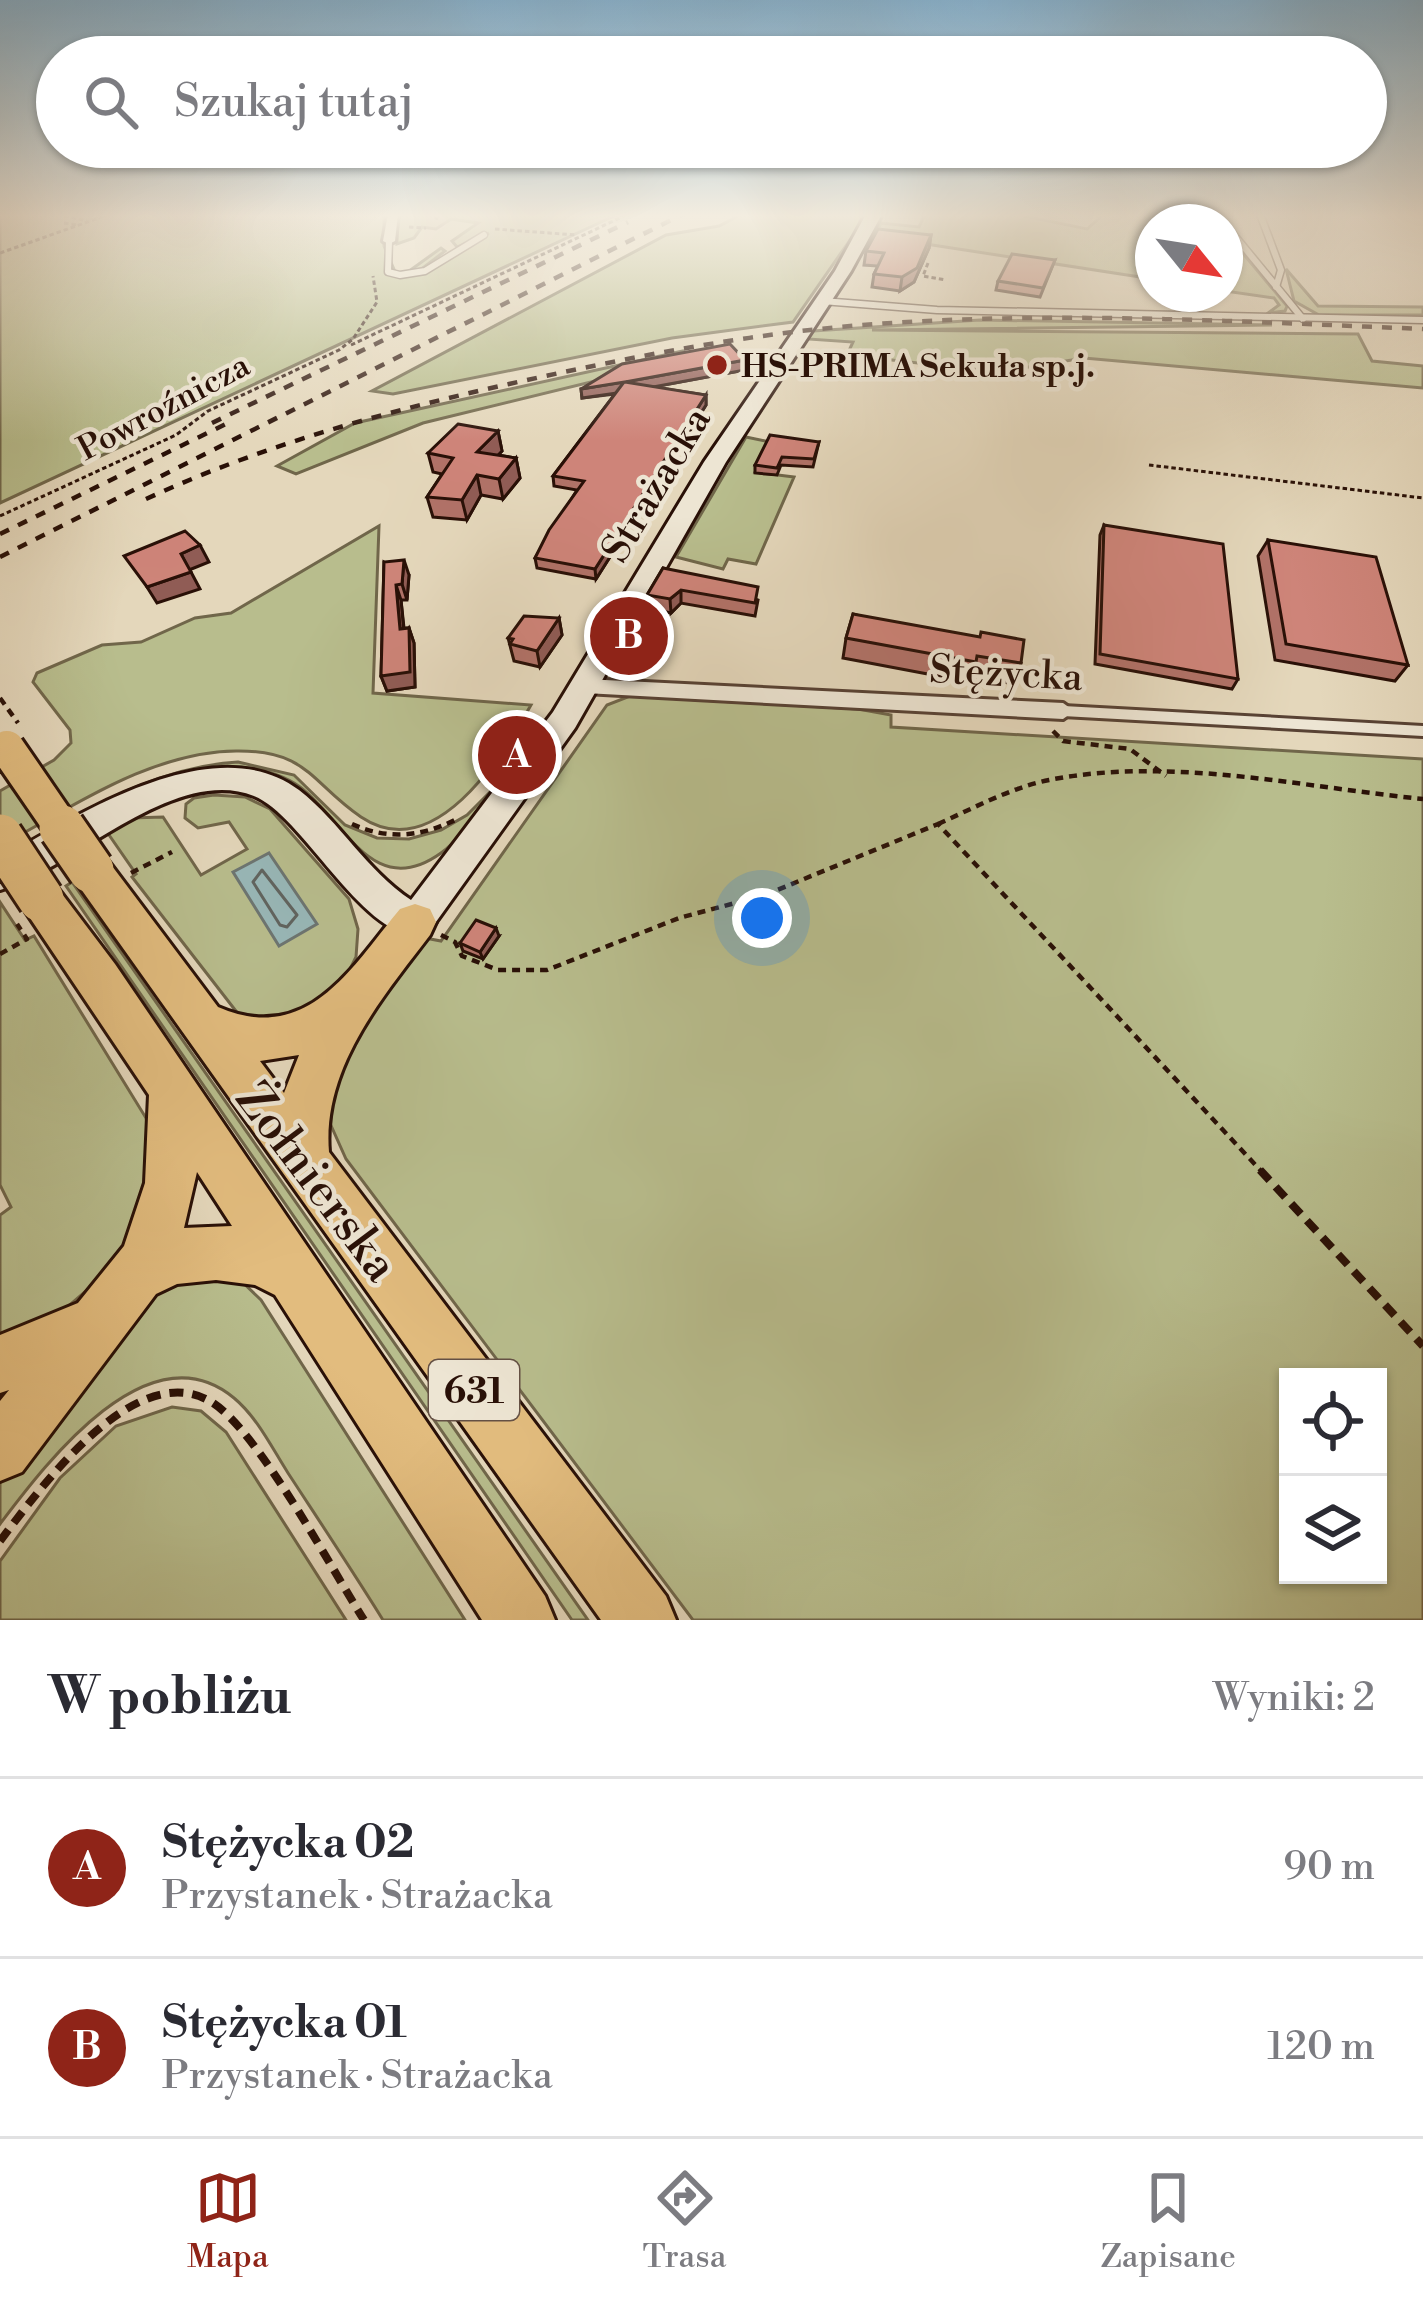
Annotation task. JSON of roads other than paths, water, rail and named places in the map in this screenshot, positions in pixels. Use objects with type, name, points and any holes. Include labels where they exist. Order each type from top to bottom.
[{"type":"main road","name":"Strażacka","points":[[415,922],[585,686],[715,462],[829,290]]},
{"type":"main road","name":"Żołnierska","points":[[4,743],[112,872],[198,1020],[642,1620]]},
{"type":"main road","points":[[0,877],[130,804],[168,790],[213,781],[252,783],[276,791],[293,804],[369,889],[415,922],[352,1003],[304,1108],[304,1162]]},
{"type":"main road","name":"Żołnierska","points":[[0,837],[34,919],[172,1095],[521,1620]]},
{"type":"main road","points":[[198,1020],[230,1034],[276,1042],[316,1028],[352,1003]]},
{"type":"main road","points":[[0,1450],[122,1293],[155,1240],[171,1183],[172,1095]]},
{"type":"main road","points":[[0,1364],[70,1338],[122,1293],[204,1251],[244,1255],[292,1274]]},
{"type":"street","name":"Stężycka","points":[[585,686],[1063,711]]},
{"type":"lane","points":[[1278,290],[1303,319]]},
{"type":"lane","points":[[822,301],[1423,320]]},
{"type":"lane","name":"Stężycka","points":[[1063,711],[1423,731]]},
{"type":"water","points":[[269,853],[317,924],[279,946],[233,872]]},
{"type":"railway","points":[[212,423],[488,290]]},
{"type":"railway","points":[[0,557],[532,290]]},
{"type":"railway","points":[[146,499],[279,446],[416,406],[594,366],[764,336],[922,321],[1065,318],[1423,329]]},
{"type":"railway","points":[[0,534],[232,421]]},
{"type":"place","name":"HS-PRIMA Sekuła sp.j.","points":[[717,365]]},
{"type":"place","name":"Stężycka 01","points":[[629,636]]},
{"type":"place","name":"Stężycka 02","points":[[517,755]]}]
